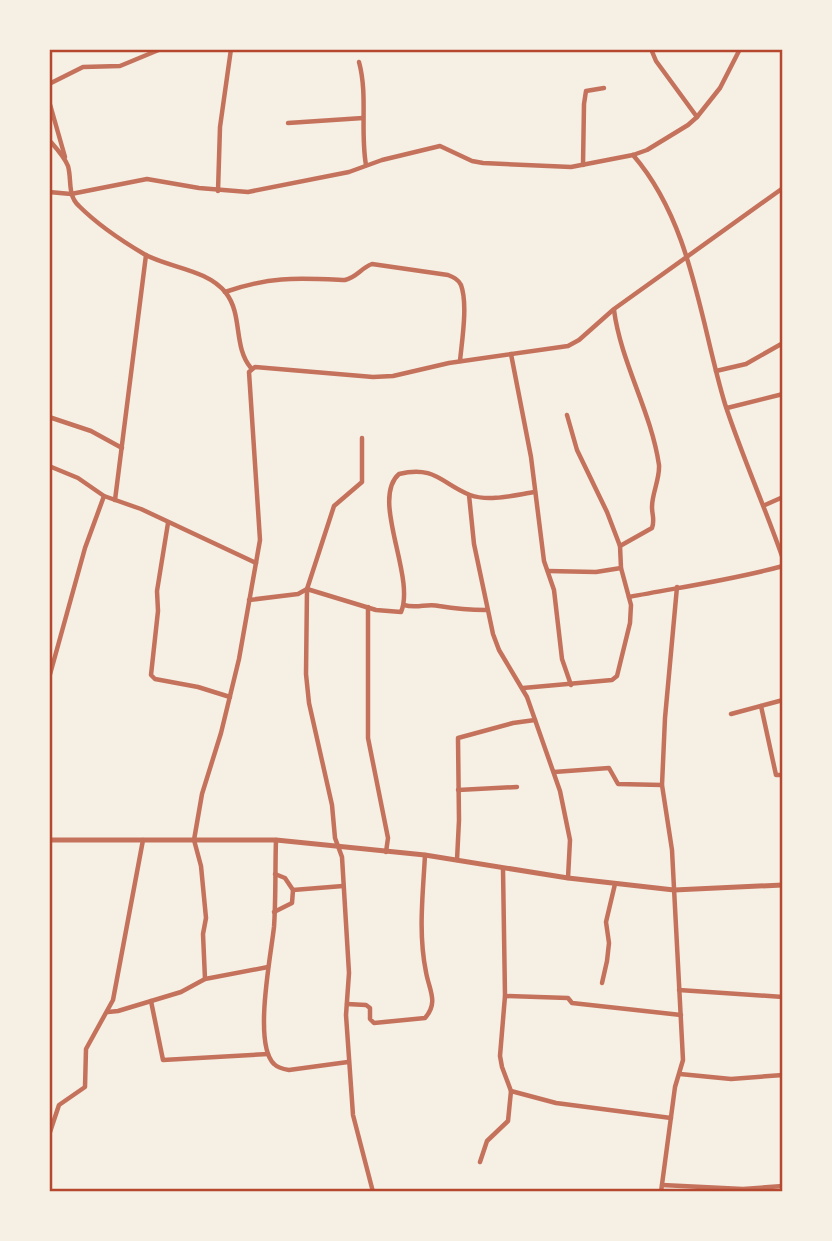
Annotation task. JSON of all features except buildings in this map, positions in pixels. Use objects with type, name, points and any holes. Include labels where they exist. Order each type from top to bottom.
[{"type":"street","points":[[49,84],[83,67],[120,66],[161,49]]},
{"type":"street","points":[[218,191],[217,162],[231,49]]},
{"type":"street","points":[[651,49],[656,61],[697,117]]},
{"type":"street","points":[[49,192],[71,194],[147,178],[218,191],[248,192],[349,172],[440,146],[472,161],[483,163],[570,167],[633,155],[661,142],[697,117],[720,88],[740,49]]},
{"type":"street","points":[[359,61],[363,81],[366,166]]},
{"type":"street","points":[[583,165],[586,91],[604,88]]},
{"type":"street","points":[[49,101],[66,161],[71,194],[79,207],[114,235],[146,255],[199,275],[225,292],[234,313],[242,358],[251,368]]},
{"type":"street","points":[[288,123],[363,118]]},
{"type":"street","points":[[49,140],[66,161]]},
{"type":"street","points":[[633,155],[646,170],[688,257],[727,408],[783,559]]},
{"type":"street","points":[[251,368],[373,377],[412,373],[460,361],[568,346],[579,340],[614,309],[783,188]]},
{"type":"street","points":[[115,500],[146,255]]},
{"type":"street","points":[[225,292],[275,278],[345,280],[354,278],[372,264],[447,275],[456,278],[461,286],[464,309],[460,361]]},
{"type":"street","points":[[614,309],[623,355],[644,408],[659,466],[652,507],[652,528],[620,546]]},
{"type":"street","points":[[716,371],[746,364],[783,343]]},
{"type":"street","points":[[511,354],[531,457],[542,549],[554,590],[562,659],[570,685]]},
{"type":"street","points":[[205,979],[203,933],[206,918],[201,866],[194,839],[202,794],[230,697],[256,563],[260,523],[249,372],[251,368]]},
{"type":"street","points":[[727,408],[783,394]]},
{"type":"street","points":[[523,688],[615,678],[628,638],[629,597],[621,568],[620,546],[577,450],[567,415]]},
{"type":"street","points":[[49,417],[91,431],[122,447]]},
{"type":"street","points":[[362,438],[362,482],[334,506],[307,590],[307,689],[332,806],[335,838],[342,858],[349,973],[348,1062],[353,1115],[373,1192]]},
{"type":"street","points":[[49,466],[78,478],[104,496],[141,509],[256,563]]},
{"type":"street","points":[[248,600],[298,594],[307,590],[369,607],[401,612],[404,605],[402,577],[390,503],[393,481],[404,473],[430,473],[469,495],[496,497],[535,492]]},
{"type":"street","points":[[469,495],[474,544],[486,610],[499,650],[523,688],[554,772],[568,828],[568,878]]},
{"type":"street","points":[[49,678],[85,548],[104,496]]},
{"type":"street","points":[[765,505],[783,496]]},
{"type":"street","points":[[168,523],[156,591],[158,611],[151,675],[155,679],[198,687],[230,697]]},
{"type":"street","points":[[629,597],[741,578],[783,566]]},
{"type":"street","points":[[548,571],[596,572],[621,568]]},
{"type":"street","points":[[662,1192],[671,1118],[682,1060],[672,850],[662,785],[677,587]]},
{"type":"street","points":[[404,605],[486,610]]},
{"type":"street","points":[[369,607],[368,738],[388,838],[386,852]]},
{"type":"street","points":[[731,714],[783,700]]},
{"type":"street","points":[[761,706],[776,775],[783,775]]},
{"type":"street","points":[[457,860],[457,738],[535,720]]},
{"type":"street","points":[[554,772],[609,768],[618,784],[662,785]]},
{"type":"street","points":[[458,790],[517,787]]},
{"type":"street","points":[[49,840],[276,840],[425,855],[503,869],[674,890],[783,885]]},
{"type":"street","points":[[49,1135],[59,1105],[85,1087],[86,1049],[113,1000],[143,840]]},
{"type":"street","points":[[276,840],[274,912],[263,1018],[268,1054],[272,1063],[289,1070],[348,1062]]},
{"type":"street","points":[[347,1004],[366,1005],[370,1008],[370,1019],[374,1023],[425,1018],[432,1010],[433,999],[421,942],[425,855]]},
{"type":"street","points":[[480,1162],[487,1141],[508,1121],[511,1091],[500,1056],[505,996],[503,869]]},
{"type":"street","points":[[274,912],[292,902],[293,890],[285,878],[275,874]]},
{"type":"street","points":[[602,983],[609,943],[606,922],[615,884]]},
{"type":"street","points":[[293,890],[343,886]]},
{"type":"street","points":[[108,1012],[181,992],[205,979],[268,967]]},
{"type":"street","points":[[679,990],[783,997]]},
{"type":"street","points":[[505,996],[568,998],[572,1003],[681,1015]]},
{"type":"street","points":[[151,1001],[163,1060],[268,1054]]},
{"type":"street","points":[[680,1074],[731,1079],[783,1075]]},
{"type":"street","points":[[511,1091],[556,1103],[671,1118]]},
{"type":"street","points":[[662,1185],[743,1189],[783,1186]]}]
